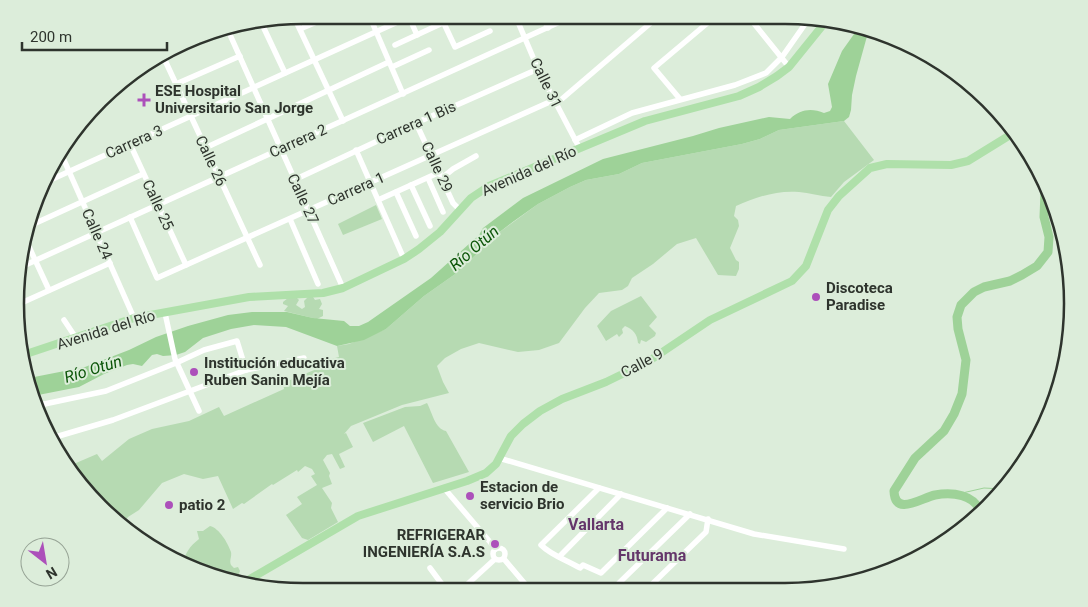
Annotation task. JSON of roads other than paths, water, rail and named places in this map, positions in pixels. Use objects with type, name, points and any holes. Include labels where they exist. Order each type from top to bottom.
[{"type":"main road","name":"Avenida del Río","points":[[28,353],[134,318],[249,297],[323,293],[343,288],[404,259],[431,240],[472,198],[489,186],[645,121],[739,96],[759,87],[789,67],[822,26]]},
{"type":"main road","name":"Calle 9","points":[[250,578],[358,516],[486,473],[493,468],[511,436],[540,411],[566,397],[606,382],[641,365],[666,351],[718,316],[797,277],[811,256],[828,210],[839,196],[866,170],[880,165],[951,165],[968,160],[1008,136]]},
{"type":"street","points":[[298,24],[343,121]]},
{"type":"street","points":[[300,29],[312,24]]},
{"type":"street","points":[[373,24],[403,94]]},
{"type":"street","name":"Carrera 3","points":[[54,178],[394,24]]},
{"type":"street","points":[[414,24],[417,35]]},
{"type":"street","points":[[395,45],[442,24]]},
{"type":"street","points":[[444,24],[455,47],[490,31]]},
{"type":"street","name":"Calle 31","points":[[519,24],[538,69],[580,149]]},
{"type":"street","points":[[546,24],[548,28]]},
{"type":"street","name":"Carrera 2","points":[[26,265],[555,24]]},
{"type":"street","name":"Carrera 1","points":[[130,217],[157,278],[370,182],[555,102],[649,24]]},
{"type":"street","points":[[680,99],[654,68],[707,24]]},
{"type":"street","points":[[755,24],[789,67]]},
{"type":"street","points":[[575,140],[632,113],[758,77],[773,67],[782,57],[805,24]]},
{"type":"street","points":[[263,27],[285,73]]},
{"type":"street","name":"Calle 27","points":[[230,34],[343,288]]},
{"type":"street","points":[[205,148],[327,90],[429,50]]},
{"type":"street","points":[[176,84],[240,56]]},
{"type":"street","name":"Calle 26","points":[[165,60],[260,265]]},
{"type":"street","name":"Carrera 1 Bis","points":[[294,180],[356,150],[538,69]]},
{"type":"street","name":"Calle 29","points":[[416,123],[453,203],[460,210]]},
{"type":"street","name":"Calle 25","points":[[130,144],[186,265]]},
{"type":"street","points":[[356,150],[404,259]]},
{"type":"street","points":[[378,200],[428,178],[441,175],[476,156]]},
{"type":"street","name":"Calle 24","points":[[64,159],[134,318]]},
{"type":"street","points":[[36,223],[143,174]]},
{"type":"street","points":[[428,178],[443,212]]},
{"type":"street","points":[[411,185],[430,226]]},
{"type":"street","points":[[396,192],[416,236]]},
{"type":"street","points":[[290,219],[318,284]]},
{"type":"street","points":[[29,247],[49,290]]},
{"type":"street","points":[[24,301],[110,263]]},
{"type":"street","points":[[165,312],[175,361],[199,411]]},
{"type":"street","points":[[64,320],[76,338]]},
{"type":"street","points":[[43,404],[106,391],[175,361],[204,350],[237,341],[246,370]]},
{"type":"street","points":[[58,436],[112,420],[246,370],[304,358]]},
{"type":"street","points":[[499,458],[754,534],[844,549]]},
{"type":"street","points":[[444,488],[496,549]]},
{"type":"street","points":[[599,488],[542,545],[549,553],[560,556],[580,568],[583,565],[601,573],[667,508]]},
{"type":"street","points":[[560,556],[621,494]]},
{"type":"street","points":[[619,583],[690,514]]},
{"type":"street","points":[[653,583],[706,532],[708,519]]},
{"type":"street","points":[[496,549],[504,549],[506,555],[504,559]]},
{"type":"street","points":[[495,559],[493,555],[496,549]]},
{"type":"street","points":[[495,559],[501,561],[504,559]]},
{"type":"street","points":[[469,583],[495,559]]},
{"type":"street","points":[[504,559],[525,583]]},
{"type":"street","points":[[430,568],[441,583]]},
{"type":"water","name":"Río Otún","points":[[855,33],[867,37],[856,76],[851,110],[849,117],[844,121],[779,130],[760,139],[742,144],[642,163],[619,174],[586,180],[570,187],[538,204],[514,221],[497,234],[458,272],[424,296],[386,329],[364,340],[337,346],[286,327],[254,325],[231,329],[203,338],[185,352],[176,355],[152,355],[142,366],[127,365],[79,387],[40,395],[33,377],[85,367],[156,337],[228,315],[252,312],[287,312],[313,318],[344,321],[350,326],[359,326],[368,322],[431,278],[479,235],[483,228],[523,198],[603,159],[719,128],[769,117],[790,119],[806,110],[824,113],[830,111],[832,107],[828,84],[842,51]]},
{"type":"waterway","points":[[977,506],[968,498],[955,494],[935,495],[910,504],[904,504],[899,503],[895,499],[894,491],[915,458],[944,431],[954,414],[962,394],[966,360],[958,329],[957,317],[961,305],[974,292],[984,287],[1010,281],[1037,266],[1048,252],[1049,237],[1044,217],[1045,201]]},
{"type":"waterway","points":[[958,494],[984,488],[994,489]]},
{"type":"place","name":"ESE Hospital Universitario San Jorge","points":[[144,100]]},
{"type":"place","name":"Discoteca Paradise","points":[[816,297]]},
{"type":"place","name":"Institución educativa Ruben Sanin Mejía","points":[[194,372]]},
{"type":"place","name":"Estacion de servicio Brio","points":[[470,496]]},
{"type":"place","name":"patio 2","points":[[169,505]]},
{"type":"place","name":"REFRIGERAR INGENIERÍA S.A.S","points":[[495,544]]},
{"type":"district","name":"Vallarta","points":[[596,524]]},
{"type":"district","name":"Futurama","points":[[652,555]]}]
